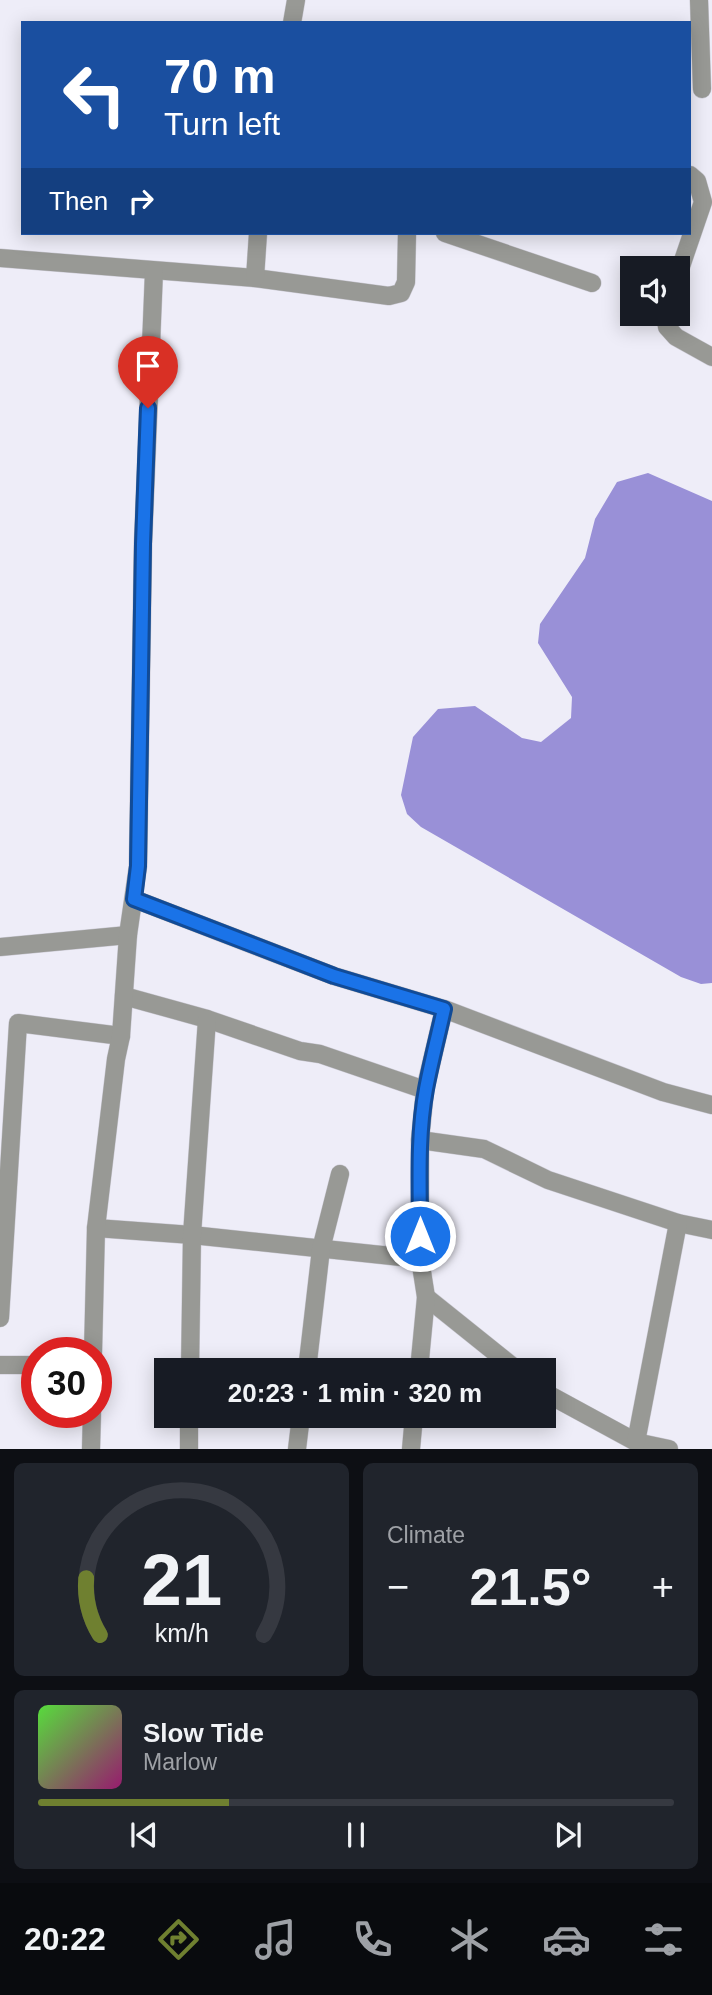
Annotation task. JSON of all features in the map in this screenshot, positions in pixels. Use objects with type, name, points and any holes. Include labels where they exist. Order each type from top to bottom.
[{"type":"street","points":[[292,21],[296,0]]},
{"type":"street","points":[[699,0],[702,89]]},
{"type":"street","points":[[685,256],[703,202],[697,181],[691,176]]},
{"type":"street","points":[[255,278],[258,235]]},
{"type":"street","points":[[0,258],[255,278],[389,296],[401,293],[406,282],[407,235]]},
{"type":"street","points":[[451,235],[592,283]]},
{"type":"street","points":[[93,1337],[96,1228],[121,1036],[128,935],[138,866],[143,544],[154,271]]},
{"type":"street","points":[[667,326],[676,337],[712,357]]},
{"type":"street","points":[[134,899],[334,976],[444,1009],[663,1092],[712,1105]]},
{"type":"street","points":[[0,947],[128,935]]},
{"type":"street","points":[[124,996],[206,1019],[300,1051],[320,1054],[425,1090]]},
{"type":"street","points":[[420,1358],[426,1297],[420,1259],[420,1140],[425,1090],[444,1009]]},
{"type":"street","points":[[190,1358],[192,1235],[206,1019]]},
{"type":"street","points":[[0,1318],[18,1023],[121,1036]]},
{"type":"street","points":[[420,1140],[484,1149],[548,1180],[678,1223],[712,1230]]},
{"type":"street","points":[[308,1358],[321,1250],[340,1174]]},
{"type":"street","points":[[636,1442],[678,1223]]},
{"type":"street","points":[[96,1228],[192,1235],[420,1259]]},
{"type":"street","points":[[426,1297],[502,1358]]},
{"type":"street","points":[[0,1365],[21,1365]]},
{"type":"street","points":[[556,1399],[636,1442],[668,1449]]},
{"type":"street","points":[[91,1449],[92,1428]]},
{"type":"street","points":[[189,1428],[189,1449]]},
{"type":"street","points":[[298,1449],[300,1428]]},
{"type":"street","points":[[411,1449],[413,1428]]},
{"type":"shaded area","points":[[648,473],[712,501],[712,983],[701,984],[681,977],[421,827],[407,814],[401,795],[413,737],[438,709],[475,706],[522,738],[541,742],[571,718],[572,697],[538,643],[540,624],[585,558],[595,519],[617,482]]},
{"type":"route","points":[[148,408],[138,866],[134,899],[334,976],[444,1009],[425,1090],[420,1140],[420,1236]]}]
